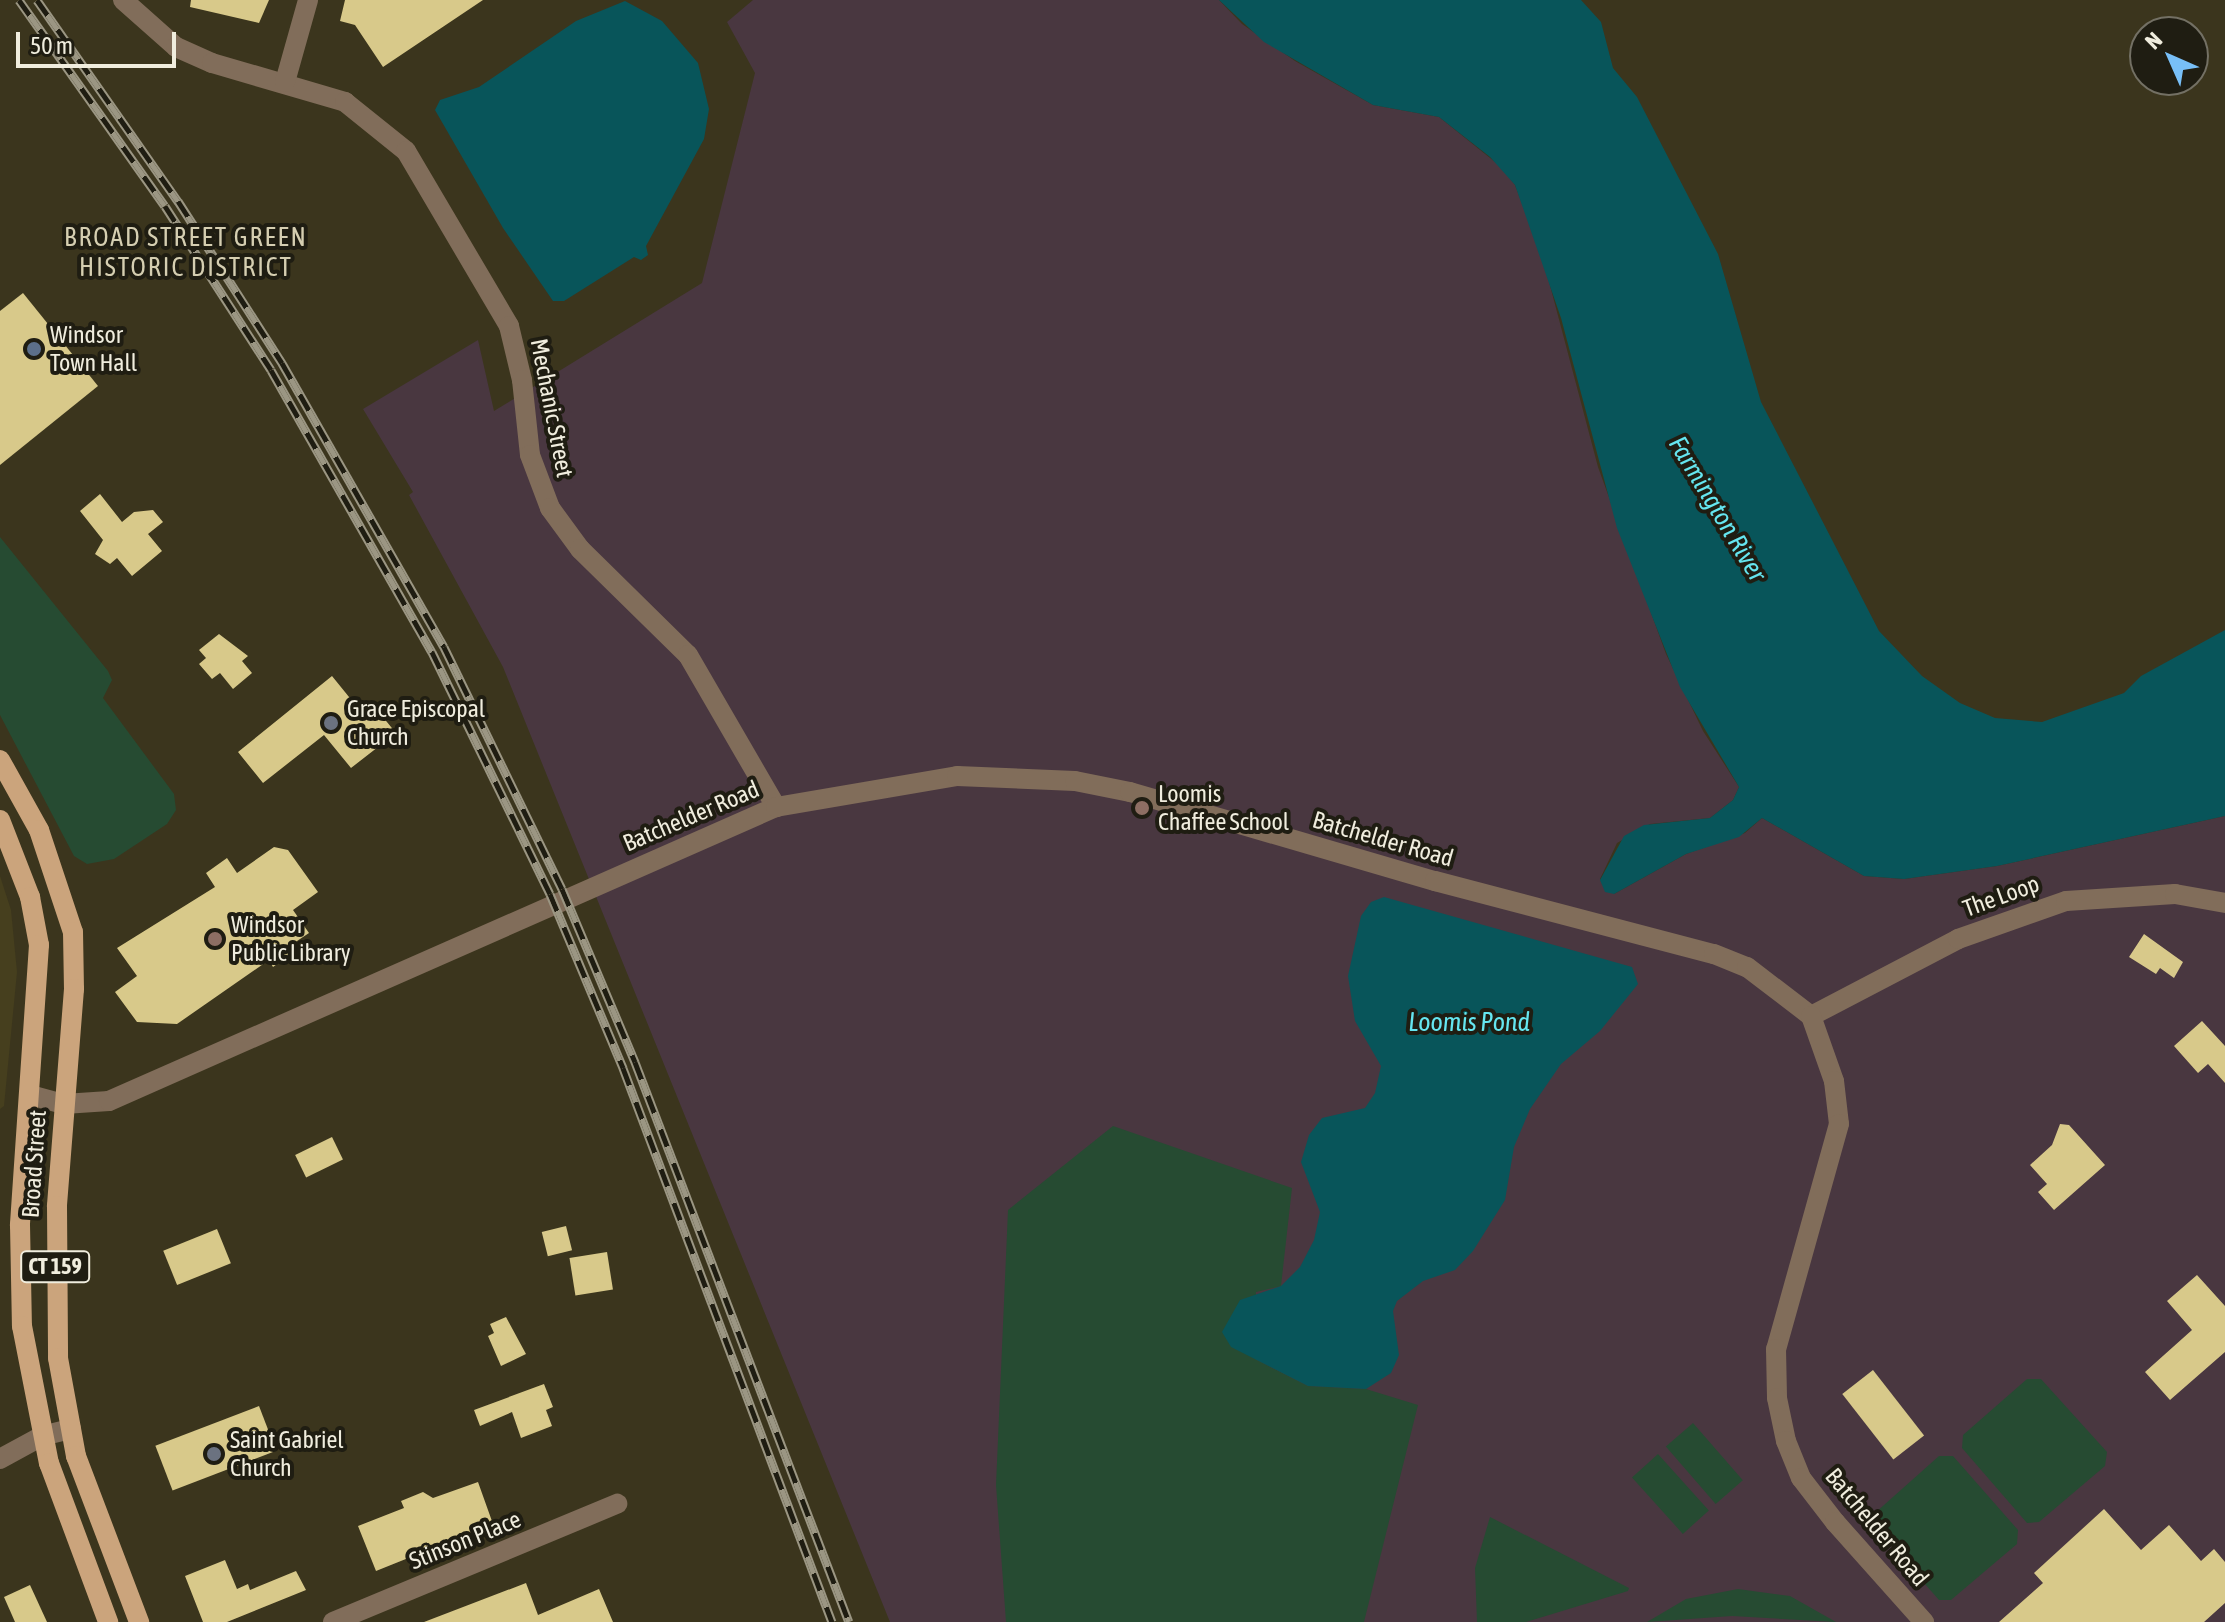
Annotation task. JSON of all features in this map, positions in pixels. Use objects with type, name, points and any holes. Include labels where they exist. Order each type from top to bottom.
[{"type":"main road","name":"Broad Street","points":[[0,760],[20,792],[59,886],[73,932],[74,975],[64,1104],[55,1316],[71,1429],[92,1501],[139,1622]]},
{"type":"main road","points":[[0,808],[20,792]]},
{"type":"main road","name":"Broad Street","points":[[0,820],[30,897],[39,945],[20,1287],[42,1436],[78,1553],[108,1622]]},
{"type":"main road","points":[[30,897],[59,886]]},
{"type":"street","name":"Mechanic Street","points":[[123,0],[176,47],[212,63],[320,92],[368,116],[421,171],[509,326],[522,380],[530,455],[550,508],[580,549],[688,655],[776,807]]},
{"type":"street","points":[[285,82],[308,0]]},
{"type":"street","name":"Batchelder Road","points":[[30,1095],[64,1104],[109,1101],[776,807],[957,776],[1075,781],[1714,954],[1756,973],[1811,1016],[1834,1081],[1839,1124],[1776,1349],[1777,1398],[1801,1478],[1924,1622]]},
{"type":"street","name":"The Loop","points":[[1811,1016],[1958,939],[2066,901],[2175,894],[2225,903]]},
{"type":"street","points":[[0,1459],[42,1436],[71,1429]]},
{"type":"street","name":"Stinson Place","points":[[333,1622],[617,1504]]},
{"type":"shaded area","name":"Loomis Chaffee School","points":[[753,0],[1219,0],[1242,24],[1295,61],[1373,105],[1439,117],[1500,166],[1515,185],[1543,259],[1598,467],[1666,654],[1703,731],[1739,787],[1733,800],[1710,818],[1650,824],[1617,843],[1600,879],[1614,894],[1686,854],[1745,833],[1762,818],[1864,876],[1904,879],[1997,866],[2225,816],[2225,1622],[890,1622],[503,667],[409,495],[413,492],[363,409],[478,340],[494,411],[702,283],[755,73],[727,22]]},
{"type":"shaded area","points":[[0,876],[11,910],[17,972],[4,1106],[0,1109]]},
{"type":"green space","points":[[0,537],[108,671],[112,680],[103,698],[174,794],[176,810],[167,824],[114,859],[87,864],[74,856],[0,715]]},
{"type":"green space","points":[[1113,1126],[1292,1188],[1281,1286],[1256,1292],[1257,1360],[1308,1386],[1366,1389],[1418,1405],[1364,1622],[1006,1622],[996,1485],[1008,1210]]},
{"type":"green space","points":[[2027,1379],[2041,1379],[2107,1452],[2105,1466],[2039,1522],[2027,1523],[1962,1448],[1963,1435]]},
{"type":"green space","points":[[1693,1423],[1743,1480],[1716,1504],[1666,1447]]},
{"type":"green space","points":[[1658,1454],[1709,1510],[1683,1534],[1632,1477]]},
{"type":"green space","points":[[1939,1456],[1953,1456],[2018,1530],[2017,1544],[1951,1600],[1939,1600],[1874,1526],[1875,1513]]},
{"type":"green space","points":[[1490,1517],[1629,1588],[1628,1591],[1526,1622],[1477,1622],[1475,1568]]},
{"type":"green space","points":[[1738,1589],[1790,1596],[1836,1622],[1732,1616],[1647,1622],[1686,1599]]},
{"type":"water","name":"Farmington River","points":[[1219,0],[1581,0],[1601,22],[1613,68],[1637,97],[1718,254],[1761,402],[1879,631],[1922,676],[1960,703],[1995,718],[2042,722],[2124,693],[2141,676],[2225,630],[2225,816],[1997,866],[1904,879],[1864,876],[1762,818],[1739,837],[1686,854],[1614,894],[1605,892],[1600,880],[1624,836],[1644,825],[1710,818],[1733,800],[1739,787],[1680,687],[1617,528],[1561,318],[1515,185],[1490,157],[1439,117],[1373,105],[1264,42]]},
{"type":"water","points":[[625,1],[662,21],[698,63],[709,109],[704,139],[646,246],[648,255],[641,260],[634,257],[564,301],[553,301],[503,228],[435,110],[440,100],[479,87],[576,21]]},
{"type":"water","name":"Loomis Pond","points":[[1384,897],[1632,967],[1638,984],[1600,1031],[1561,1064],[1530,1109],[1514,1147],[1505,1200],[1473,1251],[1455,1270],[1423,1281],[1397,1301],[1393,1311],[1399,1355],[1391,1373],[1366,1389],[1308,1386],[1231,1347],[1222,1332],[1240,1300],[1281,1286],[1300,1267],[1314,1240],[1320,1212],[1301,1162],[1309,1135],[1322,1118],[1365,1108],[1375,1093],[1381,1066],[1355,1021],[1348,976],[1361,916],[1371,902]]},
{"type":"building","points":[[191,0],[269,0],[259,23],[190,7]]},
{"type":"building","points":[[345,0],[483,0],[383,67],[355,25],[340,21]]},
{"type":"building","name":"Windsor Town Hall","points":[[23,293],[98,386],[0,465],[0,311]]},
{"type":"building","points":[[100,494],[122,522],[134,512],[153,510],[163,522],[148,534],[162,551],[132,576],[117,558],[110,564],[95,554],[103,540],[80,511]]},
{"type":"building","points":[[219,634],[248,656],[242,661],[252,673],[233,689],[220,673],[212,679],[199,664],[206,658],[199,650]]},
{"type":"building","name":"Grace Episcopal Church","points":[[332,676],[362,713],[373,705],[396,733],[351,768],[324,735],[263,783],[238,752]]},
{"type":"building","name":"Windsor Public Library","points":[[274,847],[288,850],[318,892],[293,910],[309,933],[291,945],[295,951],[273,967],[269,960],[177,1024],[137,1022],[115,992],[137,976],[117,948],[215,887],[206,873],[227,858],[237,873]]},
{"type":"building","points":[[2144,934],[2183,962],[2174,978],[2160,968],[2156,974],[2129,957]]},
{"type":"building","points":[[2202,1021],[2225,1046],[2225,1083],[2208,1064],[2198,1073],[2174,1046]]},
{"type":"building","points":[[2060,1124],[2069,1125],[2105,1165],[2054,1210],[2038,1192],[2047,1184],[2030,1165],[2052,1145]]},
{"type":"building","points":[[332,1137],[343,1159],[306,1177],[295,1155]]},
{"type":"building","points":[[566,1226],[572,1250],[548,1256],[542,1232]]},
{"type":"building","points":[[217,1229],[231,1263],[177,1285],[163,1251]]},
{"type":"building","points":[[607,1252],[613,1290],[575,1295],[569,1258]]},
{"type":"building","points":[[2197,1275],[2225,1306],[2225,1352],[2170,1400],[2145,1372],[2192,1330],[2167,1301]]},
{"type":"building","points":[[506,1317],[526,1354],[501,1366],[488,1336],[494,1333],[490,1324]]},
{"type":"building","points":[[1873,1370],[1924,1435],[1893,1459],[1842,1394]]},
{"type":"building","points":[[544,1384],[553,1407],[546,1410],[552,1426],[521,1438],[512,1412],[480,1426],[474,1410]]},
{"type":"building","name":"Saint Gabriel Church","points":[[259,1406],[276,1451],[173,1491],[155,1446]]},
{"type":"building","points":[[478,1482],[493,1524],[376,1571],[358,1526],[404,1508],[401,1501],[423,1492],[433,1498]]},
{"type":"building","points":[[2104,1509],[2141,1550],[2169,1525],[2201,1561],[2214,1549],[2225,1562],[2225,1603],[2204,1622],[1999,1622],[2043,1583],[2034,1573]]},
{"type":"building","points":[[225,1560],[237,1589],[248,1584],[250,1590],[296,1571],[306,1590],[227,1622],[203,1622],[185,1576]]},
{"type":"building","points":[[526,1583],[538,1615],[599,1589],[613,1622],[424,1622]]},
{"type":"building","points":[[30,1585],[47,1622],[15,1622],[4,1597]]},
{"type":"railway","points":[[19,0],[165,206],[271,370],[432,652],[550,894],[623,1068],[832,1622]]},
{"type":"railway","points":[[37,0],[178,201],[282,363],[444,647],[562,889],[635,1062],[849,1622]]},
{"type":"place","name":"Windsor Town Hall","points":[[34,349]]},
{"type":"place","name":"Grace Episcopal Church","points":[[331,723]]},
{"type":"place","name":"Loomis Chaffee School","points":[[1142,808]]},
{"type":"place","name":"Windsor Public Library","points":[[215,939]]},
{"type":"place","name":"Saint Gabriel Church","points":[[214,1454]]},
{"type":"district","name":"BROAD STREET GREEN HISTORIC DISTRICT","points":[[186,253]]}]
